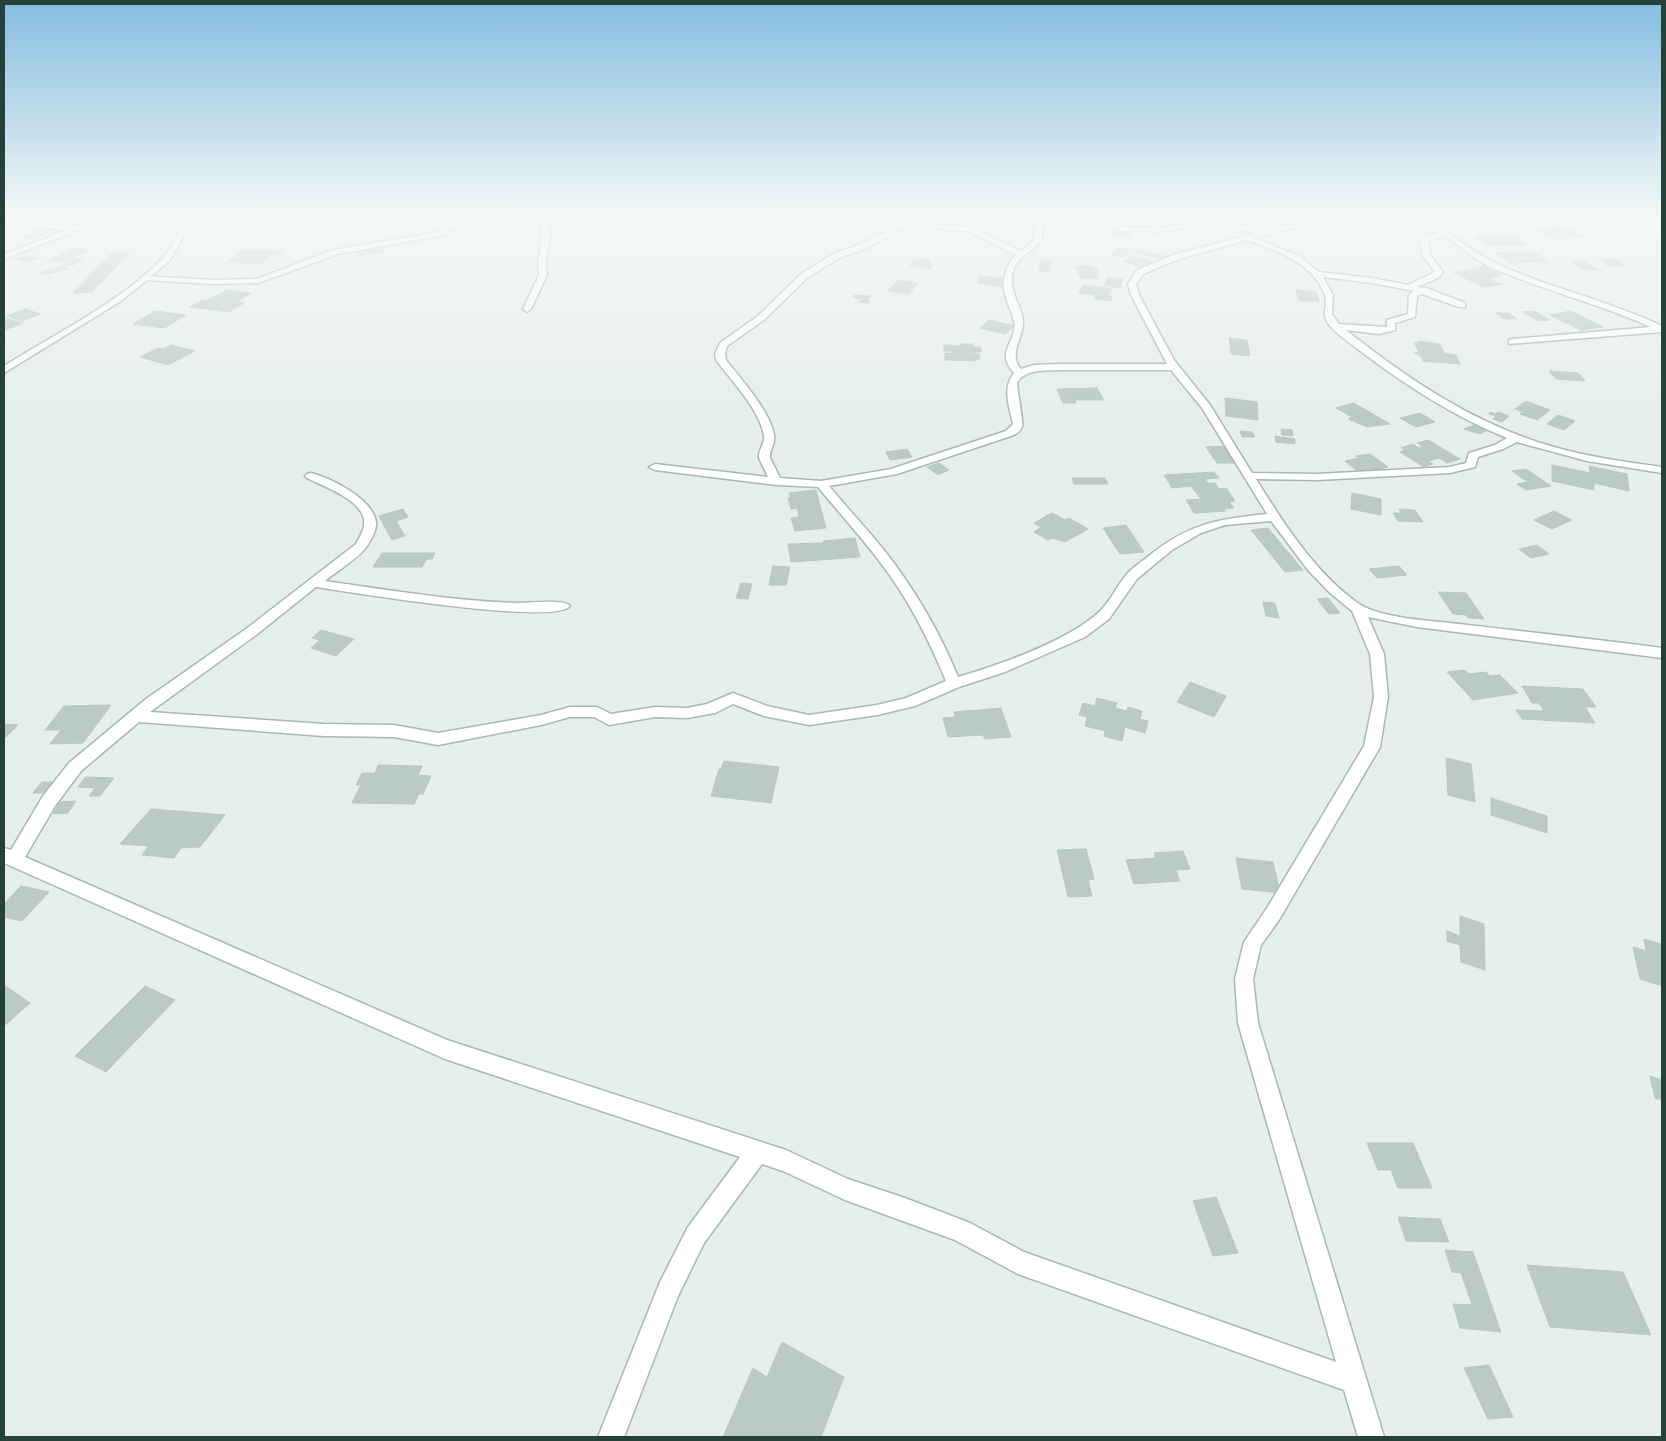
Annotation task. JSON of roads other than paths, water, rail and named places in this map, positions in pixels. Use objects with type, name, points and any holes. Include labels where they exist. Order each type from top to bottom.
[{"type":"street","points":[[4,370],[90,317],[138,282]]},
{"type":"street","points":[[527,309],[540,282]]},
{"type":"street","points":[[777,482],[767,467],[765,460],[764,454],[769,435],[767,428],[753,403],[721,360],[720,354],[723,345],[760,318],[797,282]]},
{"type":"street","points":[[1009,282],[1008,293],[1019,324],[1010,357],[1012,364],[1019,373]]},
{"type":"street","points":[[1133,282],[1135,296],[1174,367],[1205,405],[1275,517],[1316,572],[1334,590],[1357,608],[1385,617],[1417,622],[1662,653]]},
{"type":"street","points":[[1321,282],[1331,298],[1328,314],[1337,327],[1414,385],[1490,428],[1515,438],[1614,464],[1662,470]]},
{"type":"street","points":[[1384,282],[1424,290],[1462,305]]},
{"type":"street","points":[[1410,287],[1421,282]]},
{"type":"street","points":[[1540,282],[1634,316],[1662,329]]},
{"type":"street","points":[[1337,327],[1386,331],[1392,328],[1390,322],[1412,315],[1413,296],[1424,290]]},
{"type":"street","points":[[1512,342],[1662,329]]},
{"type":"street","points":[[655,466],[777,482],[821,484],[893,472],[1016,430],[1018,424],[1013,401],[1012,382],[1019,373],[1034,368],[1059,367],[1174,367]]},
{"type":"street","points":[[1250,476],[1327,476],[1450,470],[1471,465],[1474,455],[1499,447],[1515,438]]},
{"type":"street","points":[[310,476],[358,501],[367,512],[371,521],[368,534],[361,546],[135,716],[75,767],[9,858],[445,1049],[786,1161],[845,1189],[905,1209],[962,1232],[1018,1262],[1355,1381]]},
{"type":"street","points":[[821,484],[882,555],[944,658],[954,683]]},
{"type":"street","points":[[135,716],[324,730],[394,731],[438,739],[541,720],[570,712],[597,712],[609,720],[655,712],[687,713],[710,708],[733,698],[764,711],[809,720],[877,710],[910,702],[954,683],[1000,669],[1080,634],[1104,616],[1132,576],[1168,547],[1197,530],[1224,522],[1275,517]]},
{"type":"street","points":[[314,583],[496,607],[536,608],[563,606]]},
{"type":"street","points":[[1357,608],[1377,654],[1382,697],[1372,747],[1273,914],[1253,942],[1244,979],[1248,1023],[1371,1437]]},
{"type":"street","points":[[611,1437],[668,1290],[696,1235],[758,1151]]}]
